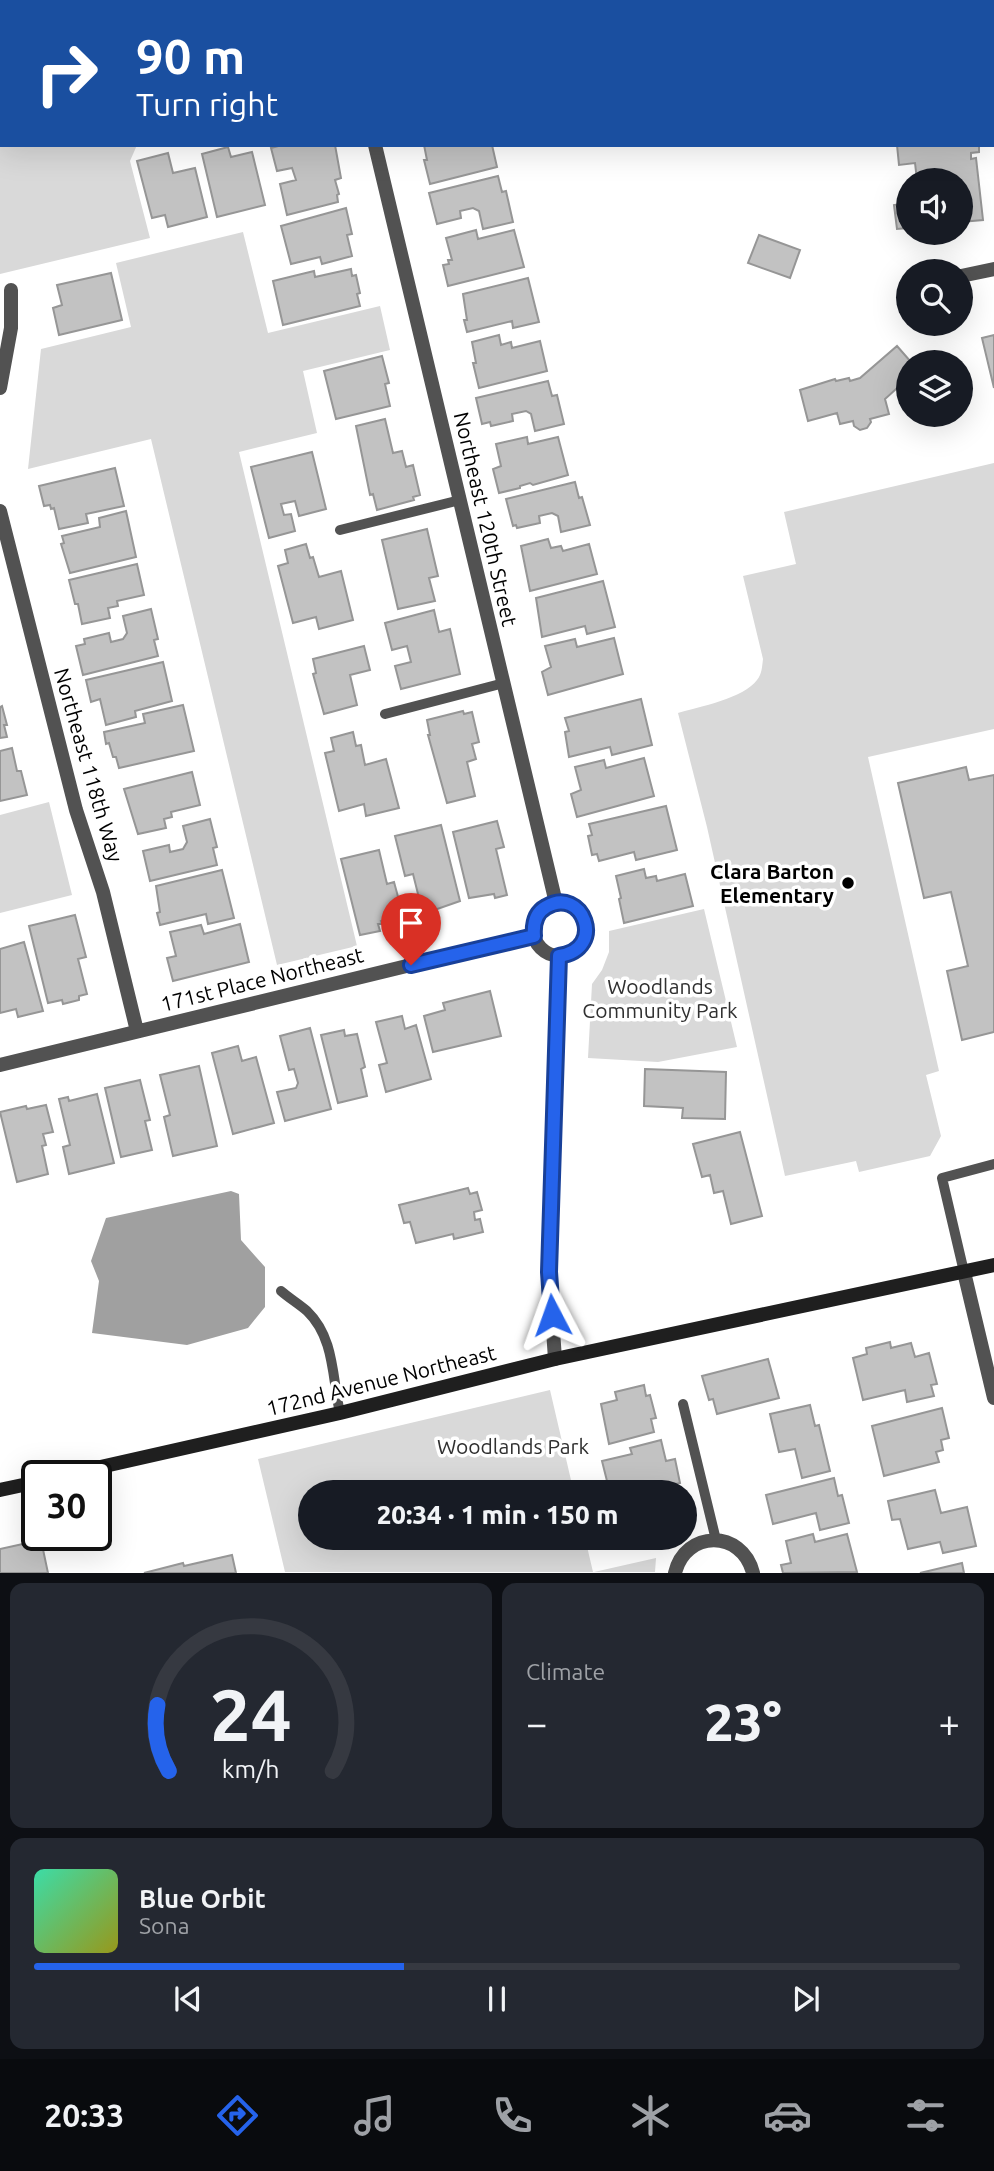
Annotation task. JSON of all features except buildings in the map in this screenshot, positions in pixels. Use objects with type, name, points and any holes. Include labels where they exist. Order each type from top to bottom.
[{"type":"street","name":"Northeast 120th Street","points":[[375,147],[556,903]]},
{"type":"street","points":[[973,273],[994,269]]},
{"type":"street","points":[[0,388],[11,328],[11,290]]},
{"type":"street","name":"Northeast 118th Way","points":[[0,511],[76,810],[103,892],[138,1031]]},
{"type":"street","points":[[556,903],[565,903],[580,912],[587,928],[586,937],[576,951],[559,956],[543,950],[534,936],[536,918],[541,911],[556,903]]},
{"type":"street","name":"171st Place Northeast","points":[[0,1065],[534,936]]},
{"type":"street","points":[[555,1359],[549,1272],[559,956]]},
{"type":"street","name":"172nd Avenue Northeast","points":[[112,1464],[340,1413],[555,1359],[994,1265]]},
{"type":"street","points":[[964,1272],[994,1398]]},
{"type":"street","points":[[0,1490],[21,1485]]},
{"type":"street","points":[[675,1573],[681,1557],[691,1547],[703,1541],[716,1540],[739,1548],[748,1558],[753,1573]]},
{"type":"lane","points":[[340,530],[460,500]]},
{"type":"lane","points":[[384,714],[504,683]]},
{"type":"lane","points":[[964,1272],[942,1178],[994,1164]]},
{"type":"lane","points":[[281,1291],[308,1312],[325,1336],[335,1372],[333,1382],[340,1413]]},
{"type":"lane","points":[[683,1404],[716,1540]]},
{"type":"green space","points":[[0,147],[136,147],[130,161],[150,238],[0,274]]},
{"type":"green space","points":[[243,232],[268,333],[380,306],[390,350],[303,371],[317,433],[239,452],[357,946],[277,965],[151,439],[28,469],[41,349],[131,327],[116,263]]},
{"type":"green space","name":"Clara Barton Elementary","points":[[994,463],[994,729],[868,757],[939,1071],[926,1075],[941,1136],[930,1156],[859,1172],[856,1161],[785,1176],[707,827],[678,713],[732,697],[759,678],[763,659],[743,576],[796,564],[784,512]]},
{"type":"green space","points":[[49,802],[72,895],[0,913],[0,815]]},
{"type":"green space","name":"Woodlands Community Park","points":[[704,909],[737,1047],[658,1062],[588,1058],[592,984],[602,970],[609,952],[609,931]]},
{"type":"green space","name":"Woodlands Park","points":[[550,1390],[571,1480],[298,1480],[298,1550],[588,1550],[593,1572],[285,1572],[258,1459]]},
{"type":"green space","points":[[656,1558],[655,1572],[594,1572]]},
{"type":"shaded area","points":[[231,1191],[239,1194],[241,1240],[265,1267],[265,1307],[248,1328],[187,1345],[92,1333],[99,1281],[91,1261],[106,1218]]},
{"type":"place","name":"Clara Barton Elementary","points":[[848,883]]},
{"type":"route","points":[[411,965],[534,936],[536,918],[548,905],[565,903],[574,906],[585,919],[586,937],[582,945],[568,955],[559,956],[549,1272],[552,1315]]}]
